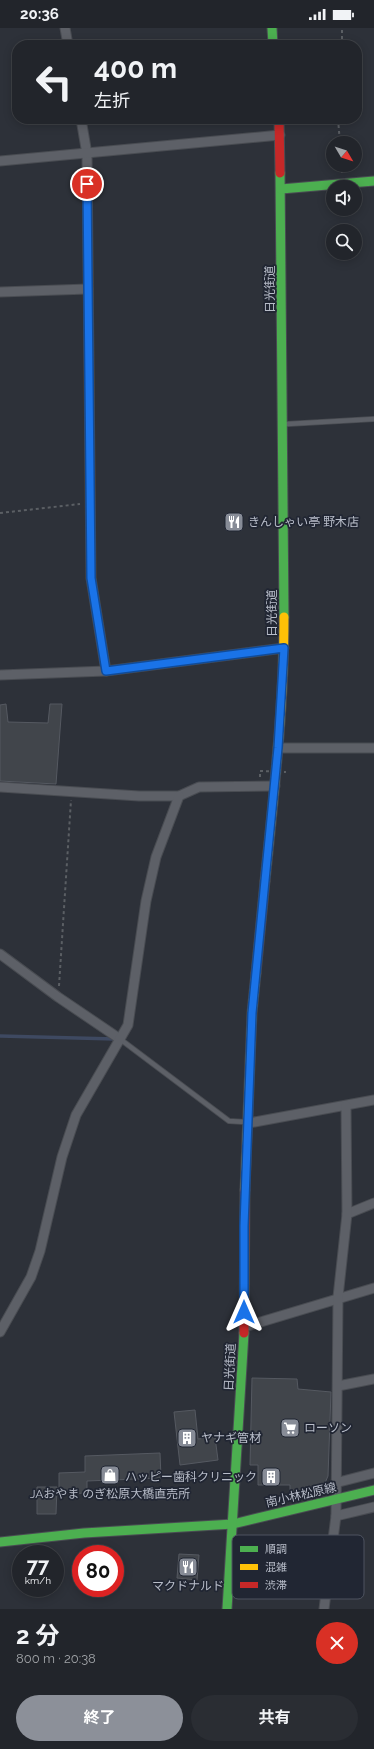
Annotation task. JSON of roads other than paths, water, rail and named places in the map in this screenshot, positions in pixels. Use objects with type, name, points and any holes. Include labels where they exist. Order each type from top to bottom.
[{"type":"main road","points":[[272,28],[273,40]]},
{"type":"main road","name":"日光街道","points":[[232,1535],[244,1327],[244,1226],[252,1013],[278,748],[284,648],[279,124]]},
{"type":"main road","points":[[281,190],[374,181]]},
{"type":"main road","name":"南小林松原線","points":[[0,1542],[84,1533],[233,1524],[374,1490]]},
{"type":"main road","name":"日光街道","points":[[227,1609],[232,1538]]},
{"type":"street","points":[[65,28],[67,40]]},
{"type":"street","points":[[82,124],[87,154],[91,578],[106,671]]},
{"type":"street","points":[[0,161],[280,135]]},
{"type":"street","points":[[0,292],[88,288]]},
{"type":"street","points":[[0,675],[106,671],[284,648]]},
{"type":"street","points":[[278,748],[374,748]]},
{"type":"street","points":[[0,786],[139,796],[179,796],[199,787],[274,786]]},
{"type":"street","points":[[0,1332],[31,1277],[40,1251],[62,1157],[76,1115],[128,1026],[146,901],[155,865],[179,796]]},
{"type":"street","points":[[0,954],[58,997],[120,1039]]},
{"type":"street","points":[[249,1123],[374,1100]]},
{"type":"street","points":[[334,1535],[336,1516],[338,1297],[347,1214],[346,1106]]},
{"type":"street","points":[[347,1214],[374,1203]]},
{"type":"street","points":[[244,1327],[338,1297],[374,1288]]},
{"type":"street","points":[[338,1386],[374,1379]]},
{"type":"street","points":[[336,1483],[374,1473]]},
{"type":"street","points":[[336,1516],[374,1507]]},
{"type":"street","points":[[324,1609],[325,1599]]},
{"type":"lane","points":[[283,424],[374,419]]},
{"type":"lane","points":[[120,1039],[229,1121],[249,1123]]},
{"type":"waterway","points":[[0,1036],[115,1039]]},
{"type":"place","name":"きんしゃい亭 野木店","points":[[234,522]]},
{"type":"place","name":"ローソン","points":[[290,1428]]},
{"type":"place","name":"ヤナギ管材","points":[[187,1438]]},
{"type":"place","name":"JAおやま のぎ松原大橋直売所","points":[[110,1475]]},
{"type":"place","name":"ハッピー歯科クリニック","points":[[271,1477]]},
{"type":"place","name":"マクドナルド","points":[[188,1567]]}]
